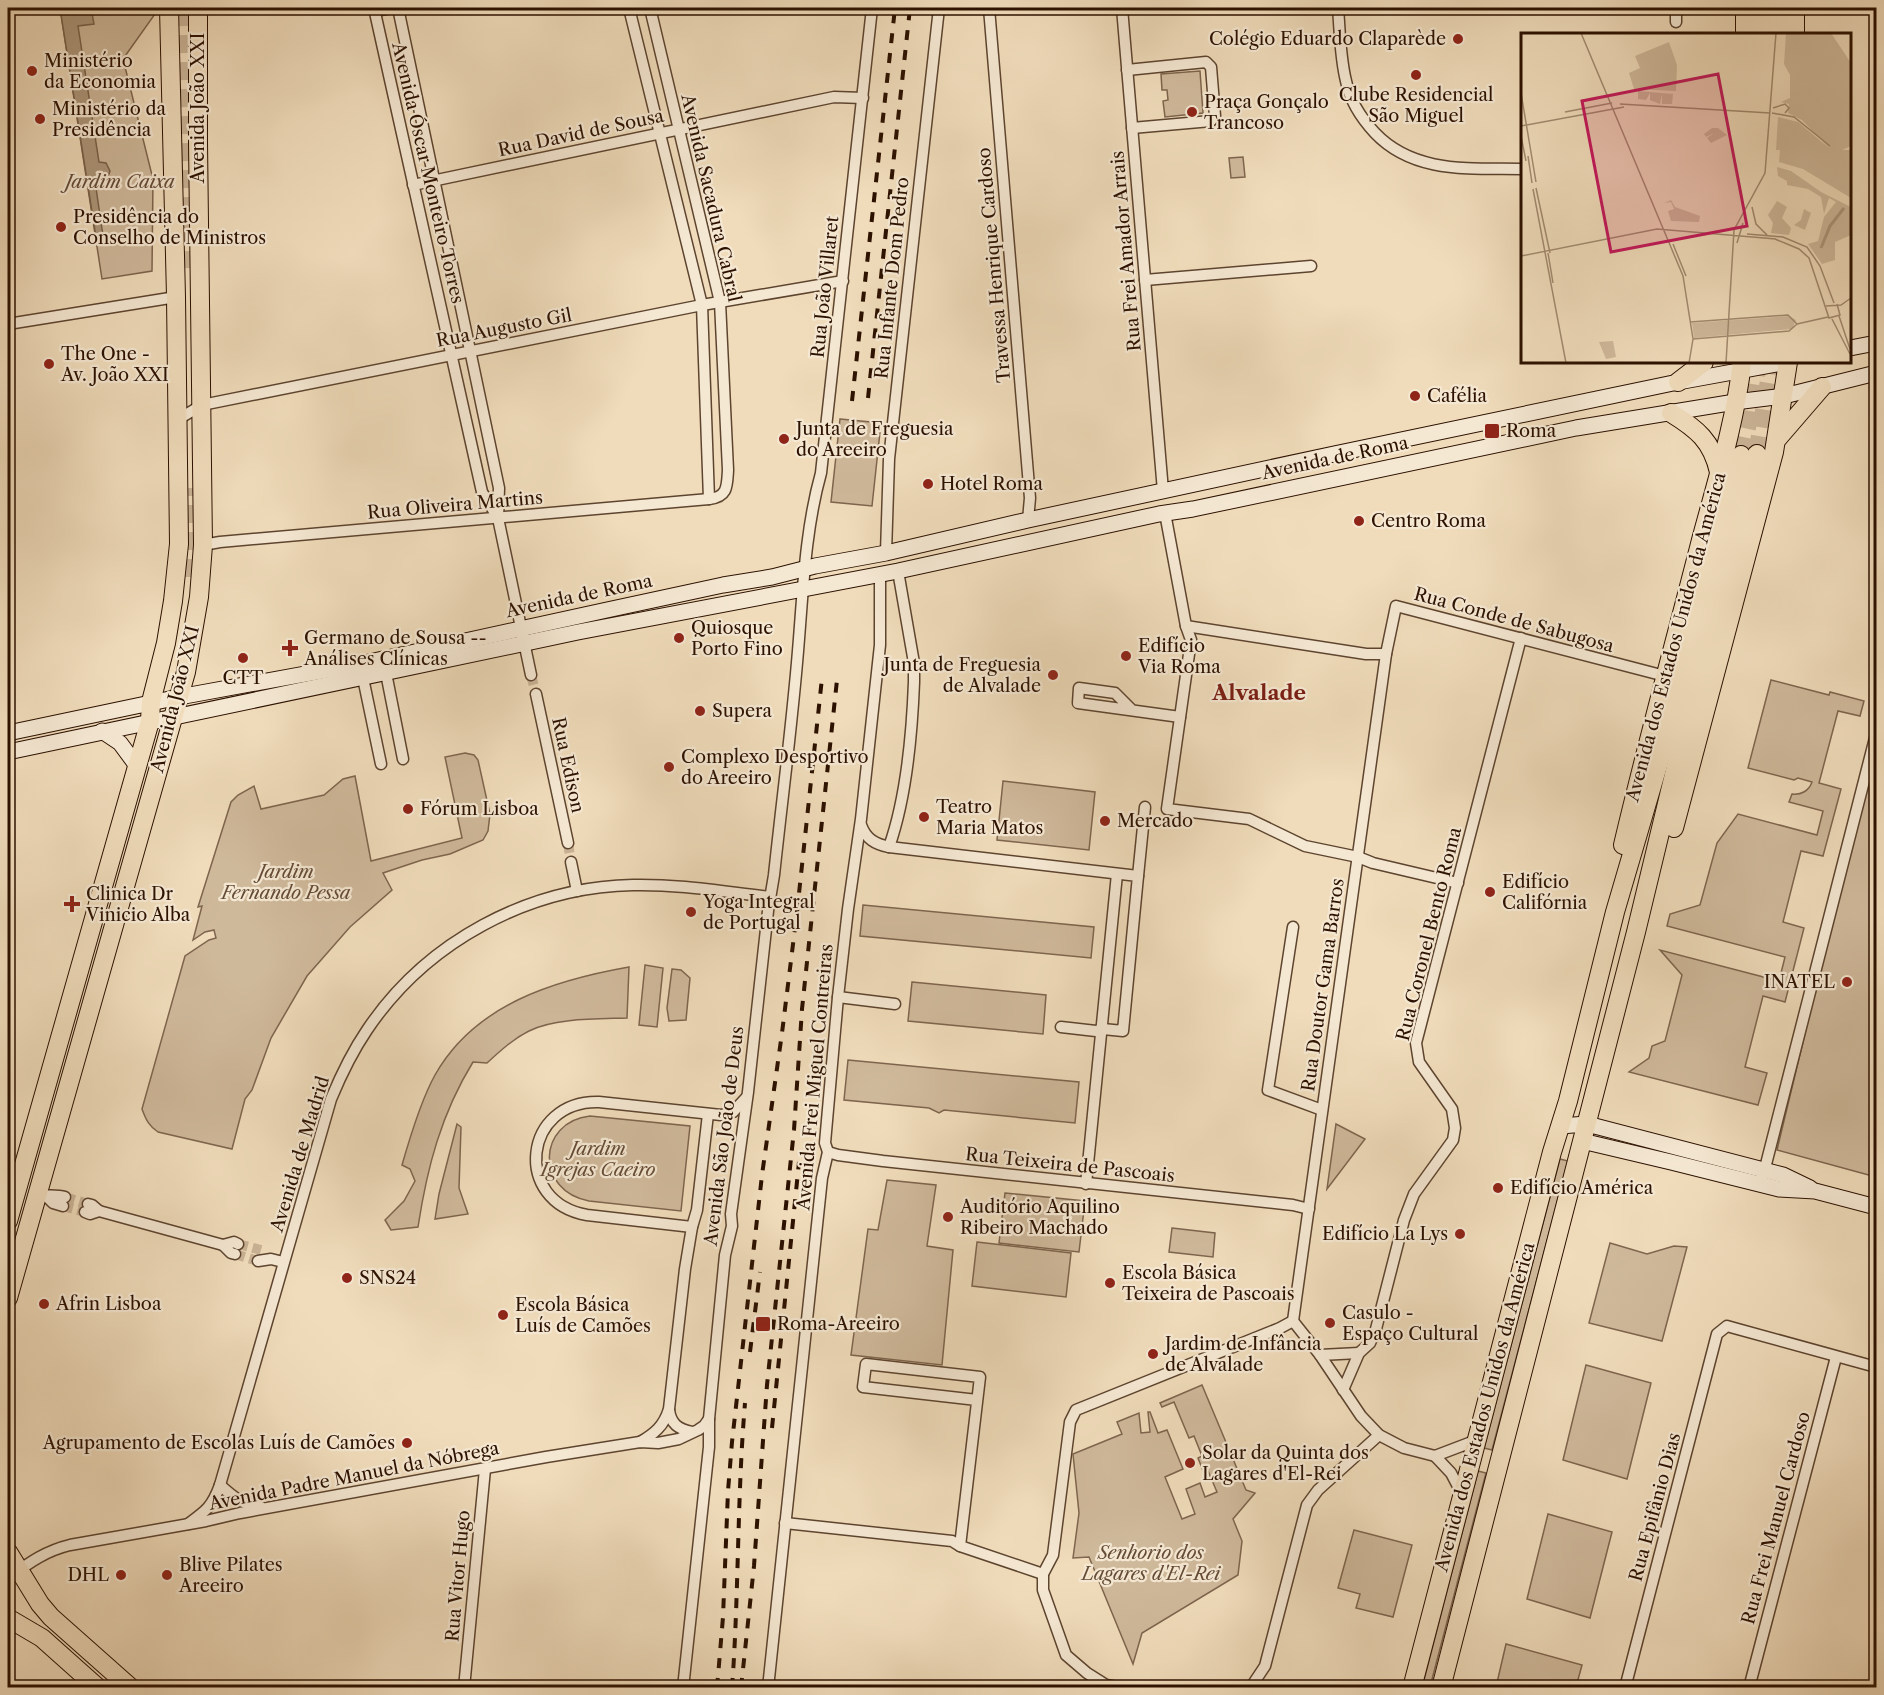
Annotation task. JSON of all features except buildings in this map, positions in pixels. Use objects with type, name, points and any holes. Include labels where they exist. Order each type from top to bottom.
[{"type":"main road","name":"Avenida João XXI","points":[[8,1221],[12,1187],[150,722],[151,702],[166,643],[173,601],[179,544],[169,8]]},
{"type":"main road","name":"Avenida João XXI","points":[[8,1298],[42,1195],[179,697],[192,644],[199,597],[203,545],[198,8]]},
{"type":"main road","points":[[1745,8],[1745,33]]},
{"type":"main road","points":[[1763,8],[1763,33]]},
{"type":"main road","points":[[1778,8],[1778,33]]},
{"type":"main road","points":[[1795,8],[1795,33]]},
{"type":"main road","points":[[173,128],[185,140],[198,142]]},
{"type":"main road","points":[[1851,348],[1876,343]]},
{"type":"main road","points":[[1678,382],[1703,363]]},
{"type":"main road","name":"Avenida de Roma","points":[[8,733],[179,697],[362,671],[386,673],[712,587],[886,553],[1161,490],[1678,382],[1741,366],[1776,363]]},
{"type":"main road","name":"Avenida dos Estados Unidos da América","points":[[1648,887],[1665,861],[1777,439],[1788,363]]},
{"type":"main road","name":"Avenida dos Estados Unidos da América","points":[[1615,912],[1614,886],[1636,790],[1719,472],[1741,366]]},
{"type":"main road","name":"Avenida de Roma","points":[[8,752],[150,722],[362,671],[523,636],[898,571],[1576,428],[1784,396],[1876,373]]},
{"type":"main road","points":[[1777,439],[1822,387]]},
{"type":"main road","points":[[1671,412],[1704,436],[1714,454],[1719,472]]},
{"type":"main road","name":"Avenida dos Estados Unidos da América","points":[[1412,1688],[1552,1152],[1568,1101],[1615,912],[1749,454],[1648,887],[1441,1688]]},
{"type":"main road","points":[[1161,490],[1162,514]]},
{"type":"main road","points":[[179,544],[203,545]]},
{"type":"main road","points":[[886,553],[898,571]]},
{"type":"main road","points":[[880,574],[886,553]]},
{"type":"main road","points":[[102,731],[120,743],[137,766]]},
{"type":"main road","points":[[1560,1126],[1671,1161],[1763,1177],[1783,1175],[1815,1191],[1876,1207]]},
{"type":"main road","points":[[12,1187],[42,1195]]},
{"type":"main road","points":[[8,1552],[13,1574],[51,1617],[131,1688]]},
{"type":"main road","points":[[8,1618],[42,1638],[98,1688]]},
{"type":"street","points":[[374,9],[391,8]]},
{"type":"street","name":"Avenida Óscar Monteiro Torres","points":[[398,8],[499,488],[498,518],[523,636]]},
{"type":"street","name":"Avenida Sacadura Cabral","points":[[629,8],[702,305],[709,499],[719,498],[725,492],[728,477],[720,302],[650,8]]},
{"type":"street","name":"Rua João Villaret","points":[[806,568],[815,493],[821,473],[873,8]]},
{"type":"street","name":"Rua Infante Dom Pedro","points":[[886,553],[889,459],[939,8]]},
{"type":"street","name":"Travessa Henrique Cardoso","points":[[989,8],[1030,498],[1028,520]]},
{"type":"street","name":"Rua Frei Amador Arrais","points":[[1122,8],[1161,490]]},
{"type":"street","points":[[1338,8],[1343,69],[1348,88],[1362,118],[1379,137],[1400,153],[1431,164],[1450,167],[1521,169]]},
{"type":"street","points":[[1676,8],[1676,22]]},
{"type":"street","name":"Avenida Óscar Monteiro Torres","points":[[374,9],[483,492],[498,518]]},
{"type":"street","points":[[1127,70],[1206,62],[1211,67],[1212,75],[1215,116],[1211,121],[1132,128]]},
{"type":"street","name":"Rua David de Sousa","points":[[413,184],[834,98],[863,98]]},
{"type":"street","points":[[1145,280],[1311,267]]},
{"type":"street","name":"Rua Augusto Gil","points":[[177,420],[202,405],[702,305],[843,281]]},
{"type":"street","points":[[8,324],[176,297]]},
{"type":"street","name":"Rua Oliveira Martins","points":[[203,545],[709,499]]},
{"type":"street","points":[[1162,514],[1191,640],[1167,809],[1249,819],[1305,846],[1458,883]]},
{"type":"street","points":[[802,589],[806,568]]},
{"type":"street","points":[[889,847],[903,798],[914,682],[914,663],[898,571]]},
{"type":"street","name":"Avenida Frei Miguel Contreiras","points":[[768,1684],[822,1178],[828,1152],[825,1143],[838,997],[880,645],[880,574]]},
{"type":"street","name":"Avenida São João de Deus","points":[[683,1688],[709,1447],[709,1419],[725,1255],[732,1226],[731,1214],[747,1095],[798,650],[802,589]]},
{"type":"street","name":"Rua Conde de Sabugosa","points":[[1386,654],[1396,606],[1665,676]]},
{"type":"street","points":[[1186,626],[1366,654],[1386,654]]},
{"type":"street","points":[[523,636],[531,675]]},
{"type":"street","name":"Rua Coronel Bento Roma","points":[[1343,1390],[1359,1353],[1370,1343],[1376,1329],[1404,1220],[1414,1194],[1453,1140],[1455,1128],[1452,1109],[1419,1062],[1416,1043],[1521,638]]},
{"type":"street","name":"Rua Doutor Gama Barros","points":[[1293,1321],[1386,654]]},
{"type":"street","points":[[362,671],[381,764]]},
{"type":"street","points":[[386,673],[403,759]]},
{"type":"street","name":"Rua Edison","points":[[536,694],[568,843]]},
{"type":"street","points":[[1132,710],[1180,717]]},
{"type":"street","points":[[1763,1177],[1876,734]]},
{"type":"street","points":[[1061,1027],[1123,1031],[1145,807]]},
{"type":"street","points":[[861,819],[866,835],[876,844],[889,847],[1137,876]]},
{"type":"street","points":[[855,864],[864,849],[876,844]]},
{"type":"street","points":[[571,862],[577,891]]},
{"type":"street","points":[[1086,1184],[1117,874]]},
{"type":"street","name":"Avenida de Madrid","points":[[188,1524],[208,1510],[214,1502],[331,1099],[353,1052],[383,1008],[419,970],[460,938],[522,907],[555,896],[607,886],[659,885],[770,897]]},
{"type":"street","points":[[1293,927],[1268,1090],[1322,1110]]},
{"type":"street","points":[[838,997],[895,1004]]},
{"type":"street","points":[[692,1227],[587,1215],[569,1210],[553,1200],[543,1187],[537,1170],[536,1152],[540,1135],[550,1120],[564,1109],[581,1103],[599,1102],[721,1115],[733,1112],[747,1095]]},
{"type":"street","name":"Avenida São João de Deus","points":[[640,1442],[659,1428],[666,1420],[669,1410],[685,1269],[697,1210],[708,1114]]},
{"type":"street","points":[[721,1115],[734,1124],[740,1141]]},
{"type":"street","name":"Rua Teixeira de Pascoais","points":[[828,1152],[883,1161],[1293,1205],[1309,1209]]},
{"type":"street","points":[[42,1195],[55,1194],[64,1201]]},
{"type":"street","points":[[87,1208],[92,1205],[99,1211],[223,1245],[234,1242],[237,1249]]},
{"type":"street","points":[[259,1255],[284,1262]]},
{"type":"street","points":[[1122,1688],[1106,1685],[1066,1655],[1043,1590],[1043,1574],[1053,1555],[1070,1422],[1076,1410],[1293,1321],[1320,1355],[1361,1416],[1379,1435],[1404,1448],[1435,1456],[1451,1473],[1462,1494]]},
{"type":"street","name":"Rua Epifânio Dias","points":[[1624,1688],[1717,1334],[1727,1326],[1836,1357]]},
{"type":"street","points":[[1320,1355],[1359,1353]]},
{"type":"street","points":[[1836,1357],[1876,1367]]},
{"type":"street","name":"Rua Frei Manuel Cardoso","points":[[1749,1688],[1836,1357]]},
{"type":"street","points":[[960,1546],[980,1377],[866,1364],[863,1387],[977,1400]]},
{"type":"street","points":[[669,1410],[674,1425],[692,1432]]},
{"type":"street","name":"Avenida Padre Manuel da Nóbrega","points":[[13,1574],[52,1549],[485,1469],[640,1442],[658,1443],[679,1439],[704,1426],[709,1419]]},
{"type":"street","points":[[1249,1688],[1265,1666],[1307,1505],[1318,1490],[1379,1435]]},
{"type":"street","points":[[1435,1456],[1477,1440]]},
{"type":"street","name":"Rua Vitor Hugo","points":[[464,1688],[485,1469]]},
{"type":"street","points":[[220,1485],[238,1501],[249,1506],[270,1508]]},
{"type":"street","points":[[785,1523],[952,1541],[960,1546],[1043,1574]]},
{"type":"street","points":[[1875,1688],[1876,1682]]},
{"type":"green space","name":"Jardim Caixa","points":[[60,8],[157,8],[123,59],[153,179],[152,271],[102,279]]},
{"type":"green space","points":[[1200,71],[1203,113],[1165,117],[1163,101],[1168,100],[1167,90],[1162,90],[1161,74]]},
{"type":"green space","points":[[1243,157],[1245,177],[1231,178],[1229,158]]},
{"type":"green space","points":[[840,419],[881,423],[872,506],[831,502]]},
{"type":"green space","points":[[1771,680],[1829,695],[1830,692],[1864,701],[1860,716],[1838,711],[1819,783],[1841,789],[1823,856],[1801,851],[1783,922],[1804,928],[1785,1002],[1763,996],[1745,1067],[1767,1073],[1758,1105],[1629,1072],[1649,1058],[1652,1046],[1665,1041],[1682,975],[1660,950],[1779,981],[1785,957],[1667,926],[1670,914],[1700,905],[1717,843],[1738,814],[1817,835],[1823,811],[1789,802],[1792,794],[1804,792],[1812,782],[1798,778],[1794,780],[1748,768]]},
{"type":"green space","name":"INATEL","points":[[1876,749],[1876,1177],[1777,1150],[1858,813]]},
{"type":"green space","name":"Jardim Fernando Pessa","points":[[465,753],[474,755],[478,760],[490,814],[488,831],[483,840],[450,854],[422,860],[383,873],[392,890],[350,927],[307,976],[271,1038],[252,1090],[245,1099],[232,1149],[155,1130],[142,1109],[185,956],[216,938],[214,930],[205,932],[193,940],[202,906],[198,907],[231,802],[254,786],[261,809],[324,795],[343,779],[355,776],[371,861],[462,838],[445,757]]},
{"type":"green space","points":[[1003,781],[1095,792],[1089,850],[997,840]]},
{"type":"green space","points":[[863,905],[1094,927],[1091,958],[860,936]]},
{"type":"green space","points":[[645,965],[663,968],[657,1027],[639,1025]]},
{"type":"green space","points":[[629,967],[627,1018],[576,1020],[539,1027],[518,1038],[487,1063],[473,1062],[452,1101],[437,1142],[418,1227],[391,1230],[385,1220],[404,1201],[415,1181],[410,1169],[402,1165],[416,1119],[435,1075],[452,1051],[472,1030],[494,1013],[519,999],[573,979]]},
{"type":"green space","points":[[672,969],[681,970],[690,978],[686,1020],[669,1021],[667,1008]]},
{"type":"green space","points":[[912,982],[1046,995],[1043,1034],[908,1021]]},
{"type":"green space","points":[[848,1060],[1079,1082],[1075,1123],[944,1110],[939,1113],[929,1108],[844,1100]]},
{"type":"green space","name":"Jardim Igrejas Caeiro","points":[[590,1116],[690,1126],[681,1211],[589,1201],[571,1195],[559,1184],[552,1171],[549,1157],[552,1143],[560,1130],[573,1121]]},
{"type":"green space","points":[[457,1124],[461,1127],[459,1188],[468,1214],[435,1219],[439,1194]]},
{"type":"green space","points":[[1336,1124],[1365,1139],[1327,1189]]},
{"type":"green space","points":[[1560,1159],[1568,1161],[1492,1450],[1484,1448]]},
{"type":"green space","points":[[887,1180],[936,1185],[927,1246],[953,1250],[942,1365],[851,1355],[868,1229],[878,1230]]},
{"type":"green space","points":[[1005,1193],[1085,1201],[1079,1252],[999,1243]]},
{"type":"green space","points":[[1172,1228],[1215,1233],[1213,1257],[1169,1252]]},
{"type":"green space","points":[[977,1242],[1071,1253],[1066,1297],[972,1286]]},
{"type":"green space","points":[[1610,1243],[1647,1254],[1674,1246],[1687,1247],[1662,1341],[1589,1323]]},
{"type":"green space","points":[[1586,1365],[1651,1383],[1627,1479],[1563,1460]]},
{"type":"green space","name":"Senhorio dos Lagares d'El-Rei","points":[[1202,1385],[1246,1490],[1255,1493],[1233,1519],[1242,1541],[1238,1575],[1142,1633],[1133,1664],[1089,1557],[1073,1558],[1079,1513],[1073,1454],[1122,1434],[1117,1422],[1139,1413],[1141,1433],[1150,1432],[1148,1412],[1150,1412],[1158,1433],[1167,1430],[1183,1469],[1165,1477],[1182,1519],[1195,1514],[1186,1489],[1200,1483],[1205,1497],[1217,1492],[1208,1471],[1204,1473],[1198,1458],[1202,1456],[1194,1436],[1189,1438],[1174,1402],[1162,1407],[1160,1403]]},
{"type":"green space","points":[[1478,1471],[1486,1473],[1430,1687],[1422,1688]]},
{"type":"green space","points":[[1548,1514],[1612,1532],[1590,1618],[1527,1599]]},
{"type":"green space","points":[[1354,1530],[1412,1545],[1393,1617],[1356,1608],[1360,1594],[1338,1588]]},
{"type":"green space","points":[[1506,1644],[1582,1665],[1576,1687],[1496,1687]]},
{"type":"shaded area","points":[[60,8],[91,8],[94,24],[78,26],[99,162],[106,163],[110,171],[108,177],[102,180],[103,187],[96,188],[103,236],[96,237]]},
{"type":"tunnel","points":[[185,8],[191,268]]},
{"type":"tunnel","points":[[1741,455],[1758,363]]},
{"type":"tunnel","points":[[1757,454],[1772,363]]},
{"type":"tunnel","points":[[193,577],[194,488]]},
{"type":"tunnel","points":[[531,675],[536,694]]},
{"type":"tunnel","points":[[568,843],[571,862]]},
{"type":"tunnel","points":[[65,1197],[88,1204]]},
{"type":"tunnel","points":[[63,1206],[85,1212]]},
{"type":"tunnel","points":[[238,1244],[261,1250]]},
{"type":"tunnel","points":[[235,1254],[258,1261]]},
{"type":"railway","points":[[852,401],[895,8]]},
{"type":"railway","points":[[868,398],[910,8]]},
{"type":"railway","points":[[717,1688],[732,1442],[762,1175],[797,912],[822,678]]},
{"type":"railway","points":[[741,1688],[754,1566],[767,1385],[794,1130],[802,1009],[837,680]]},
{"type":"railway","points":[[772,1428],[799,1162]]},
{"type":"railway","points":[[750,1352],[760,1272]]},
{"type":"railway","points":[[732,1688],[745,1403]]},
{"type":"place","name":"Colégio Eduardo Claparède","points":[[1458,39]]},
{"type":"place","name":"Ministério da Economia","points":[[32,71]]},
{"type":"place","name":"Clube Residencial São Miguel","points":[[1416,75]]},
{"type":"place","name":"Praça Gonçalo Trancoso","points":[[1192,112]]},
{"type":"place","name":"Ministério da Presidência","points":[[40,119]]},
{"type":"place","name":"Presidência do Conselho de Ministros","points":[[61,227]]},
{"type":"place","name":"The One - Av. João XXI","points":[[49,364]]},
{"type":"place","name":"Cafélia","points":[[1415,396]]},
{"type":"place","name":"Roma","points":[[1492,431]]},
{"type":"place","name":"Junta de Freguesia do Areeiro","points":[[784,439]]},
{"type":"place","name":"Hotel Roma","points":[[928,484]]},
{"type":"place","name":"Centro Roma","points":[[1359,521]]},
{"type":"place","name":"Quiosque Porto Fino","points":[[679,638]]},
{"type":"place","name":"Germano de Sousa -- Análises Clínicas","points":[[290,648]]},
{"type":"place","name":"Edifício Via Roma","points":[[1126,656]]},
{"type":"place","name":"CTT","points":[[243,658]]},
{"type":"place","name":"Junta de Freguesia de Alvalade","points":[[1053,675]]},
{"type":"place","name":"Supera","points":[[700,711]]},
{"type":"place","name":"Complexo Desportivo do Areeiro","points":[[669,767]]},
{"type":"place","name":"Fórum Lisboa","points":[[408,809]]},
{"type":"place","name":"Teatro Maria Matos","points":[[924,817]]},
{"type":"place","name":"Mercado","points":[[1105,821]]},
{"type":"place","name":"Edifício Califórnia","points":[[1490,892]]},
{"type":"place","name":"Clinica Dr Vinicio Alba","points":[[72,904]]},
{"type":"place","name":"Yoga Integral de Portugal","points":[[691,912]]},
{"type":"place","name":"INATEL","points":[[1847,982]]},
{"type":"place","name":"Edifício América","points":[[1498,1188]]},
{"type":"place","name":"Auditório Aquilino Ribeiro Machado","points":[[948,1217]]},
{"type":"place","name":"Edifício La Lys","points":[[1460,1234]]},
{"type":"place","name":"SNS24","points":[[347,1278]]},
{"type":"place","name":"Escola Básica Teixeira de Pascoais","points":[[1110,1283]]},
{"type":"place","name":"Afrin Lisboa","points":[[44,1304]]},
{"type":"place","name":"Escola Básica Luís de Camões","points":[[503,1315]]},
{"type":"place","name":"Casulo - Espaço Cultural","points":[[1330,1323]]},
{"type":"place","name":"Roma-Areeiro","points":[[763,1324]]},
{"type":"place","name":"Jardim de Infância de Alvalade","points":[[1153,1354]]},
{"type":"place","name":"Agrupamento de Escolas Luís de Camões","points":[[407,1443]]},
{"type":"place","name":"Solar da Quinta dos Lagares d'El-Rei","points":[[1190,1463]]},
{"type":"place","name":"DHL","points":[[121,1575]]},
{"type":"place","name":"Blive Pilates Areeiro","points":[[167,1575]]},
{"type":"district","name":"Alvalade","points":[[1259,693]]}]
